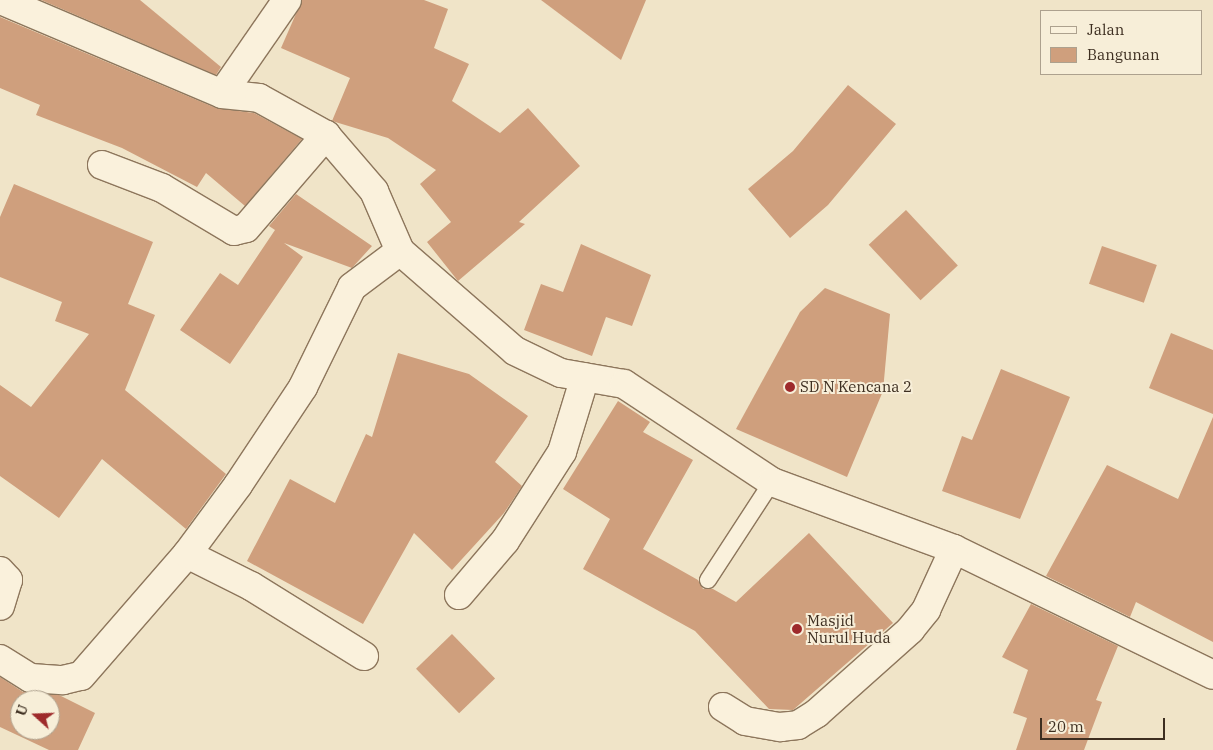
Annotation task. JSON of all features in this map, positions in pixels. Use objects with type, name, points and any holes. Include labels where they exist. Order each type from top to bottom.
[{"type":"street","points":[[1,0],[222,94],[259,98],[326,135],[374,191],[400,252],[515,351],[553,370],[624,384],[649,397],[772,482],[954,549],[1213,675]]},
{"type":"street","points":[[222,94],[287,0]]},
{"type":"street","points":[[102,165],[162,188],[234,231],[246,228],[326,135]]},
{"type":"street","points":[[0,659],[30,678],[63,680],[81,676],[187,554],[303,387],[352,288],[400,252]]},
{"type":"street","points":[[459,595],[505,541],[562,452],[585,377]]},
{"type":"street","points":[[723,707],[745,721],[780,727],[798,725],[817,713],[910,630],[929,604],[954,549]]},
{"type":"street","points":[[187,554],[250,586],[364,656]]},
{"type":"street","points":[[0,571],[8,580],[0,606]]},
{"type":"lane","points":[[708,580],[772,482]]},
{"type":"building","points":[[41,0],[140,0],[221,67],[216,75]]},
{"type":"building","points":[[302,0],[424,0],[448,9],[434,48],[469,64],[452,101],[500,133],[528,108],[580,166],[519,222],[525,224],[458,281],[427,242],[451,222],[420,184],[436,170],[388,138],[332,121],[350,78],[281,48]]},
{"type":"building","points":[[541,0],[646,0],[621,60]]},
{"type":"building","points":[[0,17],[216,108],[254,113],[302,139],[245,206],[206,173],[197,187],[122,148],[36,115],[40,105],[0,88]]},
{"type":"building","points":[[848,85],[896,124],[828,205],[790,238],[748,189],[793,151]]},
{"type":"building","points":[[14,184],[153,242],[128,304],[155,315],[125,390],[226,474],[186,529],[102,459],[59,518],[0,476],[0,385],[31,407],[89,334],[55,321],[62,302],[0,277],[0,217]]},
{"type":"building","points":[[296,194],[372,246],[352,268],[284,243],[303,257],[230,364],[180,330],[220,273],[238,285],[275,230],[269,226]]},
{"type":"building","points":[[906,210],[958,266],[921,300],[869,245]]},
{"type":"building","points":[[581,244],[651,275],[632,326],[606,317],[592,356],[524,330],[541,284],[563,292]]},
{"type":"building","points":[[1102,246],[1157,265],[1144,303],[1089,284]]},
{"type":"building","name":"SD N Kencana 2","points":[[825,288],[890,314],[883,391],[847,477],[736,429],[800,312]]},
{"type":"building","points":[[1171,333],[1213,350],[1213,414],[1149,388]]},
{"type":"building","points":[[398,353],[469,374],[528,416],[495,462],[522,486],[504,513],[452,570],[414,533],[363,624],[247,561],[290,479],[335,503],[366,434],[372,437]]},
{"type":"building","points":[[1001,369],[1070,397],[1020,519],[942,491],[962,436],[972,440]]},
{"type":"building","points":[[618,401],[650,422],[643,432],[693,460],[643,549],[698,580],[703,589],[713,589],[736,602],[809,533],[893,623],[793,710],[769,709],[695,631],[583,569],[610,519],[563,489]]},
{"type":"building","points":[[1213,417],[1213,642],[1136,602],[1130,617],[1046,576],[1107,465],[1178,499]]},
{"type":"building","points":[[1031,604],[1118,646],[1096,700],[1102,702],[1084,750],[1016,750],[1027,718],[1013,713],[1028,670],[1002,657]]},
{"type":"building","points":[[452,634],[495,679],[459,713],[416,669]]},
{"type":"building","points":[[0,677],[20,690],[10,690],[10,732],[0,727]]},
{"type":"building","points":[[60,696],[95,713],[78,750],[49,750],[28,740],[60,740]]},
{"type":"place","name":"SD N Kencana 2","points":[[790,387]]},
{"type":"place","name":"Masjid Nurul Huda","points":[[797,629]]}]
